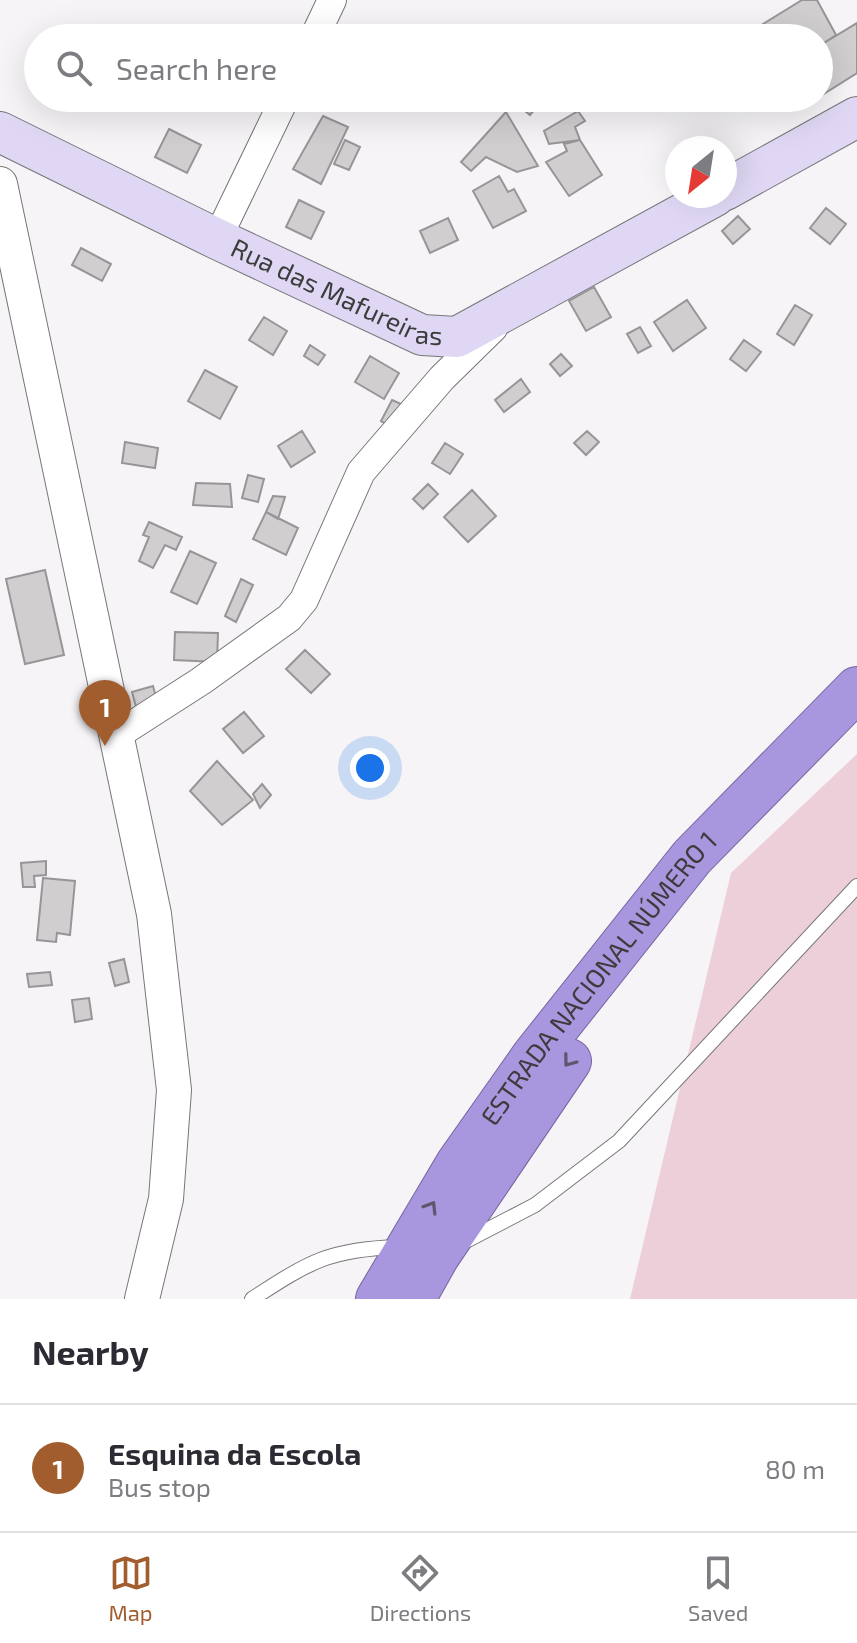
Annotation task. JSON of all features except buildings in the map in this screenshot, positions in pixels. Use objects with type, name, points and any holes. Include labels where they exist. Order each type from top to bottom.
[{"type":"highway","name":"ESTRADA NACIONAL NÚMERO 1","points":[[413,1299],[422,1252],[458,1164],[534,1056],[692,857],[857,689]]},
{"type":"highway","name":"ESTRADA NACIONAL NÚMERO 1","points":[[378,1299],[422,1252],[712,874],[857,727]]},
{"type":"main road","points":[[737,183],[857,117]]},
{"type":"main road","name":"Rua das Mafureiras","points":[[0,132],[422,335],[457,337],[694,208]]},
{"type":"street","points":[[321,24],[332,0]]},
{"type":"street","points":[[217,239],[278,112]]},
{"type":"street","points":[[0,184],[154,914],[174,1090],[166,1199],[142,1299]]},
{"type":"street","points":[[117,735],[201,681],[289,618],[304,600],[361,472],[442,378],[509,311]]},
{"type":"lane","points":[[252,1299],[301,1267],[335,1253],[362,1248],[422,1252],[535,1205],[619,1141],[857,886]]},
{"type":"shaded area","points":[[857,754],[857,1299],[630,1299],[731,873]]},
{"type":"place","name":"Esquina da Escola","points":[[105,746]]}]
